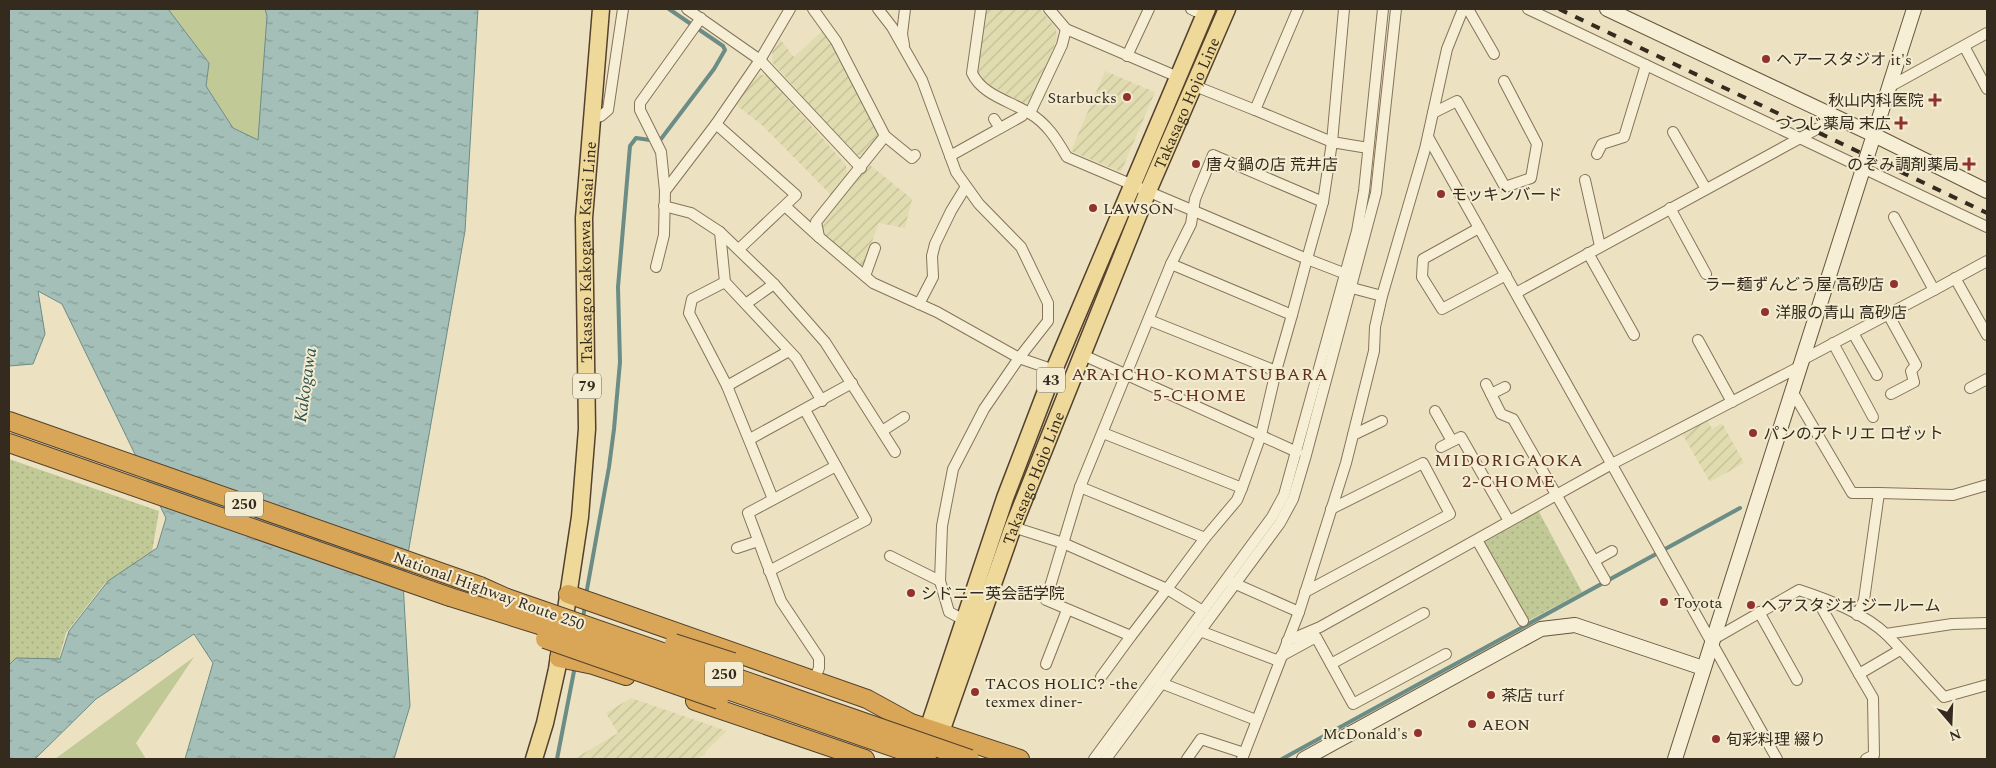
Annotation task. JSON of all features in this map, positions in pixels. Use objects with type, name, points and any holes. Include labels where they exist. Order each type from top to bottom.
[{"type":"highway","name":"National Highway Route 250","points":[[9,421],[480,586],[507,598],[970,759]]},
{"type":"highway","name":"National Highway Route 250","points":[[9,443],[450,597],[539,624],[927,759]]},
{"type":"highway","name":"250","points":[[480,586],[604,619],[1020,759]]},
{"type":"highway","points":[[568,594],[867,699],[909,722]]},
{"type":"highway","name":"250","points":[[450,597],[562,646],[720,700],[881,759]]},
{"type":"highway","points":[[559,658],[592,665],[865,759]]},
{"type":"main road","name":"Takasago Kakogawa Kasai Line","points":[[534,759],[545,723],[559,658],[580,517],[587,429],[584,218],[601,9]]},
{"type":"main road","name":"Takasago Hojo Line","points":[[918,759],[934,731],[1082,355],[1178,77],[1198,9]]},
{"type":"main road","name":"Takasago Hojo Line","points":[[931,759],[934,731],[964,620],[1005,498],[1054,370],[1140,188],[1195,86],[1227,9]]},
{"type":"street","points":[[591,119],[601,116],[608,110],[623,9]]},
{"type":"street","points":[[687,9],[760,60],[861,168]]},
{"type":"street","points":[[665,191],[716,124],[760,60],[790,9]]},
{"type":"street","points":[[813,9],[836,41],[885,136],[912,158],[915,155]]},
{"type":"street","points":[[878,9],[904,49],[929,94],[950,156],[965,188],[1021,247],[1048,303],[1048,321],[984,408],[953,469],[942,526],[940,581],[949,612],[964,620]]},
{"type":"street","points":[[904,49],[902,34],[905,9]]},
{"type":"street","points":[[982,9],[972,72],[976,80],[1000,99],[1028,112],[1054,133],[1067,157],[1346,274]]},
{"type":"street","points":[[1049,9],[1066,30],[1178,77]]},
{"type":"street","points":[[1127,56],[1149,9]]},
{"type":"street","points":[[1255,110],[1298,9]]},
{"type":"street","points":[[1101,678],[1131,636],[1237,500],[1242,488],[1261,435],[1276,371],[1322,202],[1332,142],[1344,9]]},
{"type":"street","points":[[1106,759],[1200,631],[1284,495],[1346,274],[1358,223],[1383,9]]},
{"type":"street","points":[[1094,759],[1202,611],[1230,582],[1280,522],[1293,499],[1352,288],[1376,193],[1396,9]]},
{"type":"street","points":[[1187,759],[1201,739],[1243,756],[1299,612],[1353,435],[1374,351],[1375,327],[1382,296],[1428,137],[1447,49],[1463,9]]},
{"type":"street","points":[[1468,9],[1494,54]]},
{"type":"street","points":[[1528,9],[1987,227]]},
{"type":"street","points":[[1674,759],[1862,166],[1874,135],[1914,9]]},
{"type":"street","points":[[1615,10],[1987,191]]},
{"type":"street","points":[[656,267],[664,236],[665,191],[662,152],[640,110],[640,103],[701,18]]},
{"type":"street","points":[[950,156],[997,124],[1028,112],[1062,45],[1066,30]]},
{"type":"street","points":[[1889,87],[1987,33]]},
{"type":"street","points":[[1964,46],[1987,89]]},
{"type":"street","points":[[1597,154],[1602,144],[1624,137],[1646,65]]},
{"type":"street","points":[[1433,113],[1457,101],[1505,187],[1531,178],[1537,144],[1504,81]]},
{"type":"street","points":[[1195,86],[1332,142],[1368,148]]},
{"type":"street","points":[[1516,293],[1837,118]]},
{"type":"street","points":[[716,124],[796,195],[739,249]]},
{"type":"street","points":[[1673,132],[1706,189]]},
{"type":"street","points":[[819,238],[816,222],[885,136]]},
{"type":"street","points":[[1428,137],[1610,465],[1777,759]]},
{"type":"street","points":[[1131,636],[1046,600],[1080,487],[1128,374],[1171,264],[1191,224],[1195,199],[1213,155],[1322,202]]},
{"type":"street","points":[[1585,180],[1600,246]]},
{"type":"street","points":[[919,304],[933,277],[932,256],[935,244],[965,188]]},
{"type":"street","points":[[664,206],[691,213],[720,232],[774,284],[825,342],[895,452]]},
{"type":"street","points":[[785,206],[819,238],[873,283],[967,328],[1019,358],[1054,370]]},
{"type":"street","points":[[1670,208],[1706,274]]},
{"type":"street","points":[[1894,216],[1934,290]]},
{"type":"street","points":[[1479,228],[1423,259],[1422,278],[1442,309],[1506,275]]},
{"type":"street","points":[[720,232],[725,282],[747,303],[788,351],[810,378],[822,401]]},
{"type":"street","points":[[864,276],[875,248]]},
{"type":"street","points":[[1588,253],[1634,335]]},
{"type":"street","points":[[1287,641],[1329,622],[1610,465],[1732,402],[1833,343],[1987,261]]},
{"type":"street","points":[[1171,264],[1292,315]]},
{"type":"street","points":[[1955,278],[1987,335]]},
{"type":"street","points":[[725,282],[692,299],[689,313],[727,386],[773,499]]},
{"type":"street","points":[[747,303],[774,284]]},
{"type":"street","points":[[1352,288],[1382,296]]},
{"type":"street","points":[[1888,314],[1916,365],[1911,371],[1914,382],[1892,394]]},
{"type":"street","points":[[1149,320],[1276,371]]},
{"type":"street","points":[[1853,333],[1877,375]]},
{"type":"street","points":[[1698,340],[1732,402]]},
{"type":"street","points":[[1833,343],[1873,417]]},
{"type":"street","points":[[727,386],[788,351]]},
{"type":"street","points":[[1082,355],[1128,374],[1297,452]]},
{"type":"street","points":[[1970,388],[1987,379]]},
{"type":"street","points":[[750,439],[852,383]]},
{"type":"street","points":[[1486,384],[1501,414],[1513,419],[1605,580]]},
{"type":"street","points":[[1491,394],[1505,388]]},
{"type":"street","points":[[1792,391],[1852,493],[1953,495],[1987,486]]},
{"type":"street","points":[[769,571],[866,520],[805,410]]},
{"type":"street","points":[[1435,411],[1452,441]]},
{"type":"street","points":[[882,431],[904,417]]},
{"type":"street","points":[[1353,435],[1382,421]]},
{"type":"street","points":[[1103,433],[1242,488]]},
{"type":"street","points":[[1441,447],[1461,437],[1509,522]]},
{"type":"street","points":[[1305,592],[1450,514],[1423,463],[1331,509]]},
{"type":"street","points":[[814,680],[819,658],[780,602],[748,514],[836,466]]},
{"type":"street","points":[[1080,487],[1206,538]]},
{"type":"street","points":[[1857,615],[1864,600],[1867,584],[1879,493]]},
{"type":"street","points":[[1013,527],[1063,543],[1167,589],[1202,611]]},
{"type":"street","points":[[1477,540],[1523,621]]},
{"type":"street","points":[[737,548],[758,541]]},
{"type":"street","points":[[1594,561],[1612,550]]},
{"type":"street","points":[[890,556],[940,581]]},
{"type":"street","points":[[1230,582],[1299,612]]},
{"type":"street","points":[[1711,640],[1799,590],[1857,615],[1886,634],[1944,697],[1987,685]]},
{"type":"street","points":[[1816,596],[1873,698],[1874,755],[1866,759]]},
{"type":"street","points":[[1046,664],[1067,610]]},
{"type":"street","points":[[1759,612],[1797,680]]},
{"type":"street","points":[[1331,664],[1424,613]]},
{"type":"street","points":[[1886,634],[1952,624],[1987,623]]},
{"type":"street","points":[[1304,759],[1541,629],[1575,624],[1703,668]]},
{"type":"street","points":[[1200,631],[1280,658],[1316,637],[1353,704],[1446,654]]},
{"type":"street","points":[[1859,674],[1900,650]]},
{"type":"street","points":[[1161,683],[1256,720]]},
{"type":"shaded area","points":[[985,9],[1040,9],[1056,28],[1057,39],[1032,101],[1023,104],[980,79],[978,72]]},
{"type":"shaded area","points":[[822,31],[833,46],[878,132],[877,140],[863,155],[854,155],[772,62],[772,52],[780,39],[794,57]]},
{"type":"shaded area","points":[[1105,71],[1155,92],[1121,172],[1071,151]]},
{"type":"shaded area","points":[[759,74],[767,76],[846,165],[847,175],[831,195],[763,126],[735,104]]},
{"type":"shaded area","points":[[870,165],[912,199],[905,228],[879,223],[862,268],[820,237],[819,226]]},
{"type":"shaded area","points":[[1706,418],[1712,429],[1722,423],[1744,463],[1710,482],[1681,432]]},
{"type":"shaded area","points":[[631,698],[727,731],[706,751],[705,755],[697,759],[574,759],[618,733],[606,713]]},
{"type":"green space","points":[[168,9],[265,9],[267,16],[258,140],[233,128],[206,86],[209,63]]},
{"type":"green space","points":[[9,459],[159,511],[152,552],[105,583],[66,633],[58,662],[13,661],[9,665]]},
{"type":"green space","points":[[1538,510],[1582,592],[1526,622],[1481,540]]},
{"type":"green space","points":[[194,657],[136,743],[146,759],[55,759]]},
{"type":"water","name":"Kakogawa","points":[[9,9],[168,9],[209,63],[206,86],[233,128],[258,140],[267,16],[265,9],[478,9],[465,231],[403,582],[410,706],[394,759],[185,759],[213,663],[194,634],[96,699],[35,759],[9,759],[9,665],[16,658],[60,659],[69,631],[108,581],[157,548],[166,518],[62,304],[38,291],[45,334],[33,364],[9,366]]},
{"type":"waterway","points":[[586,595],[614,429],[620,362],[618,287],[630,146],[636,138],[657,141],[661,139],[714,69],[725,50],[723,46],[669,9]]},
{"type":"waterway","points":[[1282,759],[1740,508]]},
{"type":"waterway","points":[[583,619],[585,604]]},
{"type":"waterway","points":[[557,759],[575,666]]},
{"type":"railway","points":[[1559,9],[1987,213]]},
{"type":"place","name":"ヘアースタジオ it's","points":[[1766,59]]},
{"type":"place","name":"Starbucks","points":[[1127,97]]},
{"type":"place","name":"秋山内科医院","points":[[1935,100]]},
{"type":"place","name":"つつじ薬局 末広","points":[[1901,123]]},
{"type":"place","name":"唐々鍋の店 荒井店","points":[[1196,164]]},
{"type":"place","name":"のぞみ調剤薬局","points":[[1969,164]]},
{"type":"place","name":"モッキンバード","points":[[1441,194]]},
{"type":"place","name":"LAWSON","points":[[1093,208]]},
{"type":"place","name":"ラー麺ずんどう屋 高砂店","points":[[1894,284]]},
{"type":"place","name":"洋服の青山 高砂店","points":[[1765,312]]},
{"type":"place","name":"パンのアトリエ ロゼット","points":[[1753,433]]},
{"type":"place","name":"シドニー英会話学院","points":[[911,593]]},
{"type":"place","name":"Toyota","points":[[1664,602]]},
{"type":"place","name":"ヘアスタジオ ジールーム","points":[[1751,605]]},
{"type":"place","name":"TACOS HOLIC? -the texmex diner-","points":[[975,692]]},
{"type":"place","name":"茶店 turf","points":[[1491,695]]},
{"type":"place","name":"AEON","points":[[1472,724]]},
{"type":"place","name":"McDonald's","points":[[1418,733]]},
{"type":"place","name":"旬彩料理 綴り","points":[[1716,739]]},
{"type":"district","name":"ARAICHO-KOMATSUBARA 5-CHOME","points":[[1200,384]]},
{"type":"district","name":"MIDORIGAOKA 2-CHOME","points":[[1509,470]]}]
